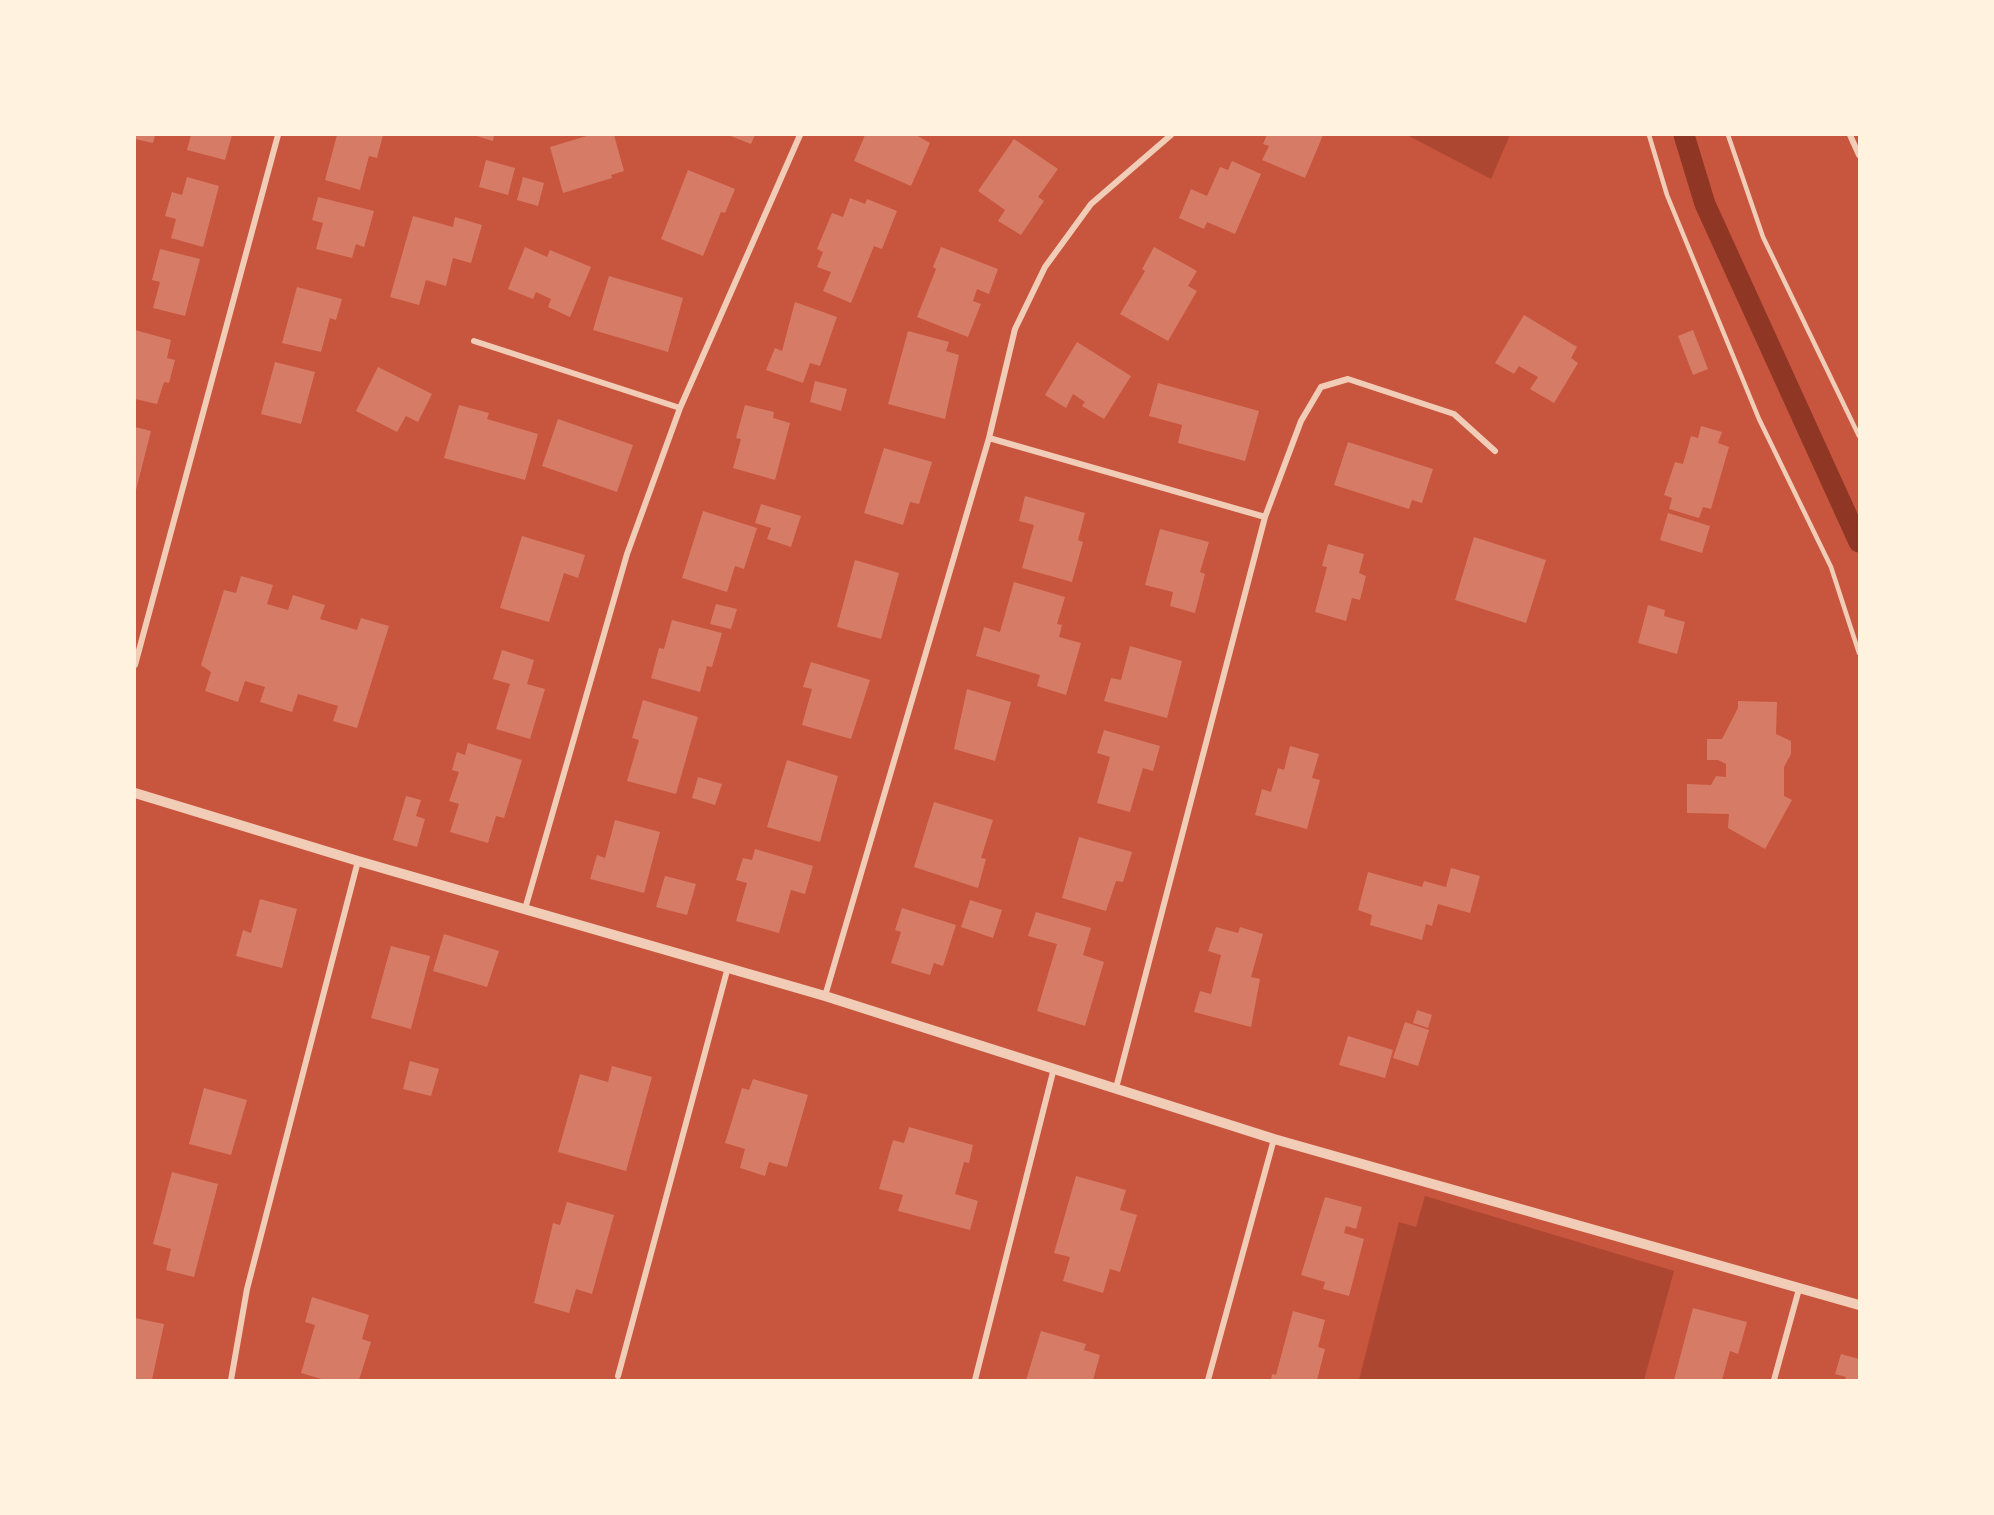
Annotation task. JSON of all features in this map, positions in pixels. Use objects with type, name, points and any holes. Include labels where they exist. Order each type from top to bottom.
[{"type":"street","points":[[135,664],[278,135]]},
{"type":"street","points":[[525,909],[627,554],[680,408],[800,135]]},
{"type":"street","points":[[825,996],[989,438],[1015,329],[1045,267],[1091,204],[1171,135]]},
{"type":"street","points":[[1850,135],[1859,155]]},
{"type":"street","points":[[474,341],[680,408]]},
{"type":"street","points":[[1116,1088],[1265,517],[1301,421],[1321,387],[1348,379],[1454,414],[1495,451]]},
{"type":"street","points":[[989,438],[1265,517]]},
{"type":"street","points":[[135,793],[358,861],[825,996],[1274,1139],[1859,1305]]},
{"type":"street","points":[[231,1380],[247,1289],[358,861]]},
{"type":"street","points":[[618,1376],[728,967]]},
{"type":"street","points":[[975,1380],[1054,1068]]},
{"type":"street","points":[[1209,1380],[1274,1139]]},
{"type":"street","points":[[1774,1380],[1799,1288]]},
{"type":"lane","points":[[1649,135],[1667,195],[1755,408],[1831,567],[1859,653]]},
{"type":"lane","points":[[1728,135],[1763,237],[1859,436]]},
{"type":"shaded area","points":[[1407,135],[1510,135],[1491,179]]},
{"type":"shaded area","points":[[1425,1196],[1674,1271],[1644,1380],[1359,1380],[1399,1222],[1416,1227]]},
{"type":"building","points":[[135,135],[155,135],[153,143],[135,139]]},
{"type":"building","points":[[191,135],[232,135],[225,160],[187,150]]},
{"type":"building","points":[[337,135],[383,135],[377,158],[369,156],[360,190],[325,180]]},
{"type":"building","points":[[473,135],[494,135],[493,141]]},
{"type":"building","points":[[590,135],[614,135],[624,171],[611,175],[612,178],[563,193],[550,147]]},
{"type":"building","points":[[728,135],[755,135],[751,144]]},
{"type":"building","points":[[865,135],[916,135],[930,143],[911,186],[854,161]]},
{"type":"building","points":[[1267,135],[1323,135],[1305,178],[1262,160],[1269,146],[1263,144]]},
{"type":"building","points":[[1014,139],[1058,169],[1038,197],[1044,201],[1021,235],[998,221],[1005,210],[978,191]]},
{"type":"building","points":[[486,160],[515,168],[508,195],[479,187]]},
{"type":"building","points":[[1232,161],[1261,174],[1235,234],[1207,222],[1204,229],[1179,218],[1191,189],[1207,196],[1220,167],[1228,170]]},
{"type":"building","points":[[688,170],[735,189],[725,213],[721,212],[703,256],[661,239]]},
{"type":"building","points":[[187,177],[219,186],[203,247],[171,238],[176,219],[165,216],[172,192],[182,195]]},
{"type":"building","points":[[523,177],[544,183],[538,206],[517,200]]},
{"type":"building","points":[[318,197],[374,211],[364,247],[356,244],[352,258],[316,249],[323,223],[312,220]]},
{"type":"building","points":[[850,198],[865,204],[867,199],[897,211],[882,249],[874,246],[851,303],[823,291],[831,272],[817,267],[823,252],[817,249],[832,213],[843,217]]},
{"type":"building","points":[[413,216],[453,227],[455,217],[482,225],[471,263],[453,258],[446,286],[426,280],[419,305],[390,297]]},
{"type":"building","points":[[525,247],[547,257],[550,250],[591,267],[570,317],[548,307],[551,299],[536,292],[533,299],[508,289]]},
{"type":"building","points":[[941,247],[998,269],[989,294],[977,289],[973,301],[981,304],[968,337],[917,317],[936,269],[933,267]]},
{"type":"building","points":[[1154,247],[1197,271],[1188,286],[1197,291],[1168,341],[1120,314],[1145,271],[1142,269]]},
{"type":"building","points":[[160,249],[200,259],[185,316],[153,308],[160,282],[152,280]]},
{"type":"building","points":[[609,276],[683,298],[668,352],[593,330]]},
{"type":"building","points":[[297,287],[342,299],[336,320],[330,318],[321,352],[282,343]]},
{"type":"building","points":[[795,302],[837,317],[820,366],[810,363],[803,383],[766,370],[775,348],[782,351]]},
{"type":"building","points":[[1524,315],[1577,347],[1571,358],[1578,363],[1554,403],[1530,389],[1538,377],[1519,366],[1514,374],[1495,363]]},
{"type":"building","points":[[135,330],[171,340],[167,358],[175,360],[169,383],[164,382],[157,404],[135,399]]},
{"type":"building","points":[[1693,330],[1708,369],[1693,375],[1678,336]]},
{"type":"building","points":[[908,331],[949,342],[946,351],[959,355],[945,419],[888,404]]},
{"type":"building","points":[[1077,342],[1131,376],[1104,419],[1082,406],[1085,402],[1073,394],[1066,408],[1045,395]]},
{"type":"building","points":[[275,362],[315,372],[301,424],[261,414]]},
{"type":"building","points":[[378,367],[432,394],[418,422],[406,416],[397,432],[356,411]]},
{"type":"building","points":[[815,381],[847,389],[841,411],[810,402]]},
{"type":"building","points":[[1158,383],[1259,411],[1245,461],[1178,443],[1182,425],[1149,416]]},
{"type":"building","points":[[459,405],[489,413],[487,419],[538,434],[525,480],[444,458]]},
{"type":"building","points":[[745,405],[774,412],[773,418],[790,423],[775,480],[733,468],[741,439],[736,438]]},
{"type":"building","points":[[558,419],[633,445],[617,492],[542,466]]},
{"type":"building","points":[[1701,426],[1722,432],[1718,443],[1729,447],[1711,509],[1703,507],[1699,518],[1669,509],[1672,498],[1664,495],[1675,462],[1683,464],[1691,436],[1698,438]]},
{"type":"building","points":[[135,427],[151,431],[136,490],[135,490]]},
{"type":"building","points":[[1348,442],[1433,469],[1422,503],[1412,500],[1409,509],[1334,485]]},
{"type":"building","points":[[884,448],[932,462],[919,504],[910,502],[903,525],[864,513]]},
{"type":"building","points":[[1025,496],[1085,513],[1078,540],[1083,542],[1072,582],[1022,568],[1034,525],[1019,521]]},
{"type":"building","points":[[761,504],[801,516],[791,547],[767,539],[771,528],[755,523]]},
{"type":"building","points":[[703,511],[757,528],[744,569],[735,566],[727,592],[682,578]]},
{"type":"building","points":[[1668,513],[1710,526],[1702,553],[1660,540]]},
{"type":"building","points":[[1160,529],[1209,542],[1200,572],[1205,574],[1195,613],[1170,606],[1173,592],[1145,585]]},
{"type":"building","points":[[522,536],[585,555],[578,578],[564,573],[549,622],[500,608]]},
{"type":"building","points":[[1474,537],[1546,560],[1526,623],[1455,600]]},
{"type":"building","points":[[1328,544],[1364,554],[1359,573],[1366,576],[1360,600],[1352,598],[1346,621],[1315,612],[1327,567],[1322,566]]},
{"type":"building","points":[[855,560],[899,573],[881,639],[837,627]]},
{"type":"building","points":[[241,576],[273,585],[267,604],[288,610],[293,595],[325,605],[320,619],[357,630],[361,618],[389,626],[357,728],[333,721],[338,706],[298,694],[292,712],[260,702],[265,687],[245,681],[238,702],[205,691],[211,672],[201,665],[224,590],[236,593]]},
{"type":"building","points":[[1014,582],[1065,597],[1057,624],[1062,625],[1059,637],[1081,643],[1066,695],[1037,686],[1040,675],[976,656],[984,627],[1000,632]]},
{"type":"building","points":[[716,604],[737,609],[731,629],[710,624]]},
{"type":"building","points":[[1648,605],[1665,610],[1664,616],[1685,622],[1677,654],[1638,643]]},
{"type":"building","points":[[672,620],[722,633],[712,667],[707,666],[700,692],[651,678],[659,648],[664,649]]},
{"type":"building","points":[[1130,646],[1182,661],[1167,718],[1104,701],[1111,678],[1121,680]]},
{"type":"building","points":[[502,650],[534,660],[527,684],[545,689],[530,739],[496,729],[510,684],[493,679]]},
{"type":"building","points":[[811,662],[870,680],[851,739],[802,725],[812,689],[803,687]]},
{"type":"building","points":[[967,689],[1011,702],[995,761],[954,749]]},
{"type":"building","points":[[643,700],[698,717],[676,794],[627,781],[639,740],[632,738]]},
{"type":"building","points":[[1738,701],[1777,702],[1776,734],[1791,741],[1791,754],[1784,767],[1784,796],[1792,800],[1765,849],[1728,828],[1729,814],[1687,813],[1687,784],[1711,785],[1716,776],[1726,777],[1726,764],[1718,760],[1707,760],[1707,739],[1722,739],[1738,708]]},
{"type":"building","points":[[1104,730],[1160,746],[1153,771],[1143,768],[1130,812],[1097,803],[1110,757],[1097,753]]},
{"type":"building","points":[[468,743],[522,760],[504,818],[496,816],[488,843],[450,832],[459,804],[449,801],[459,772],[452,770],[457,752],[465,755]]},
{"type":"building","points":[[1290,746],[1319,754],[1312,778],[1320,780],[1307,829],[1255,815],[1262,789],[1271,792],[1278,768],[1284,770]]},
{"type":"building","points":[[787,760],[838,776],[820,842],[767,827]]},
{"type":"building","points":[[698,777],[722,784],[715,805],[692,798]]},
{"type":"building","points":[[406,796],[421,800],[416,816],[425,819],[417,847],[393,840]]},
{"type":"building","points":[[934,802],[993,820],[981,858],[986,859],[978,888],[914,867]]},
{"type":"building","points":[[615,820],[660,832],[644,893],[590,879],[597,855],[605,858]]},
{"type":"building","points":[[1079,837],[1132,852],[1123,882],[1116,881],[1106,911],[1062,898]]},
{"type":"building","points":[[755,849],[813,866],[805,894],[791,890],[779,933],[736,921],[747,883],[736,880],[743,858],[752,860]]},
{"type":"building","points":[[1451,868],[1480,876],[1470,913],[1438,904],[1432,926],[1426,924],[1422,940],[1370,925],[1372,915],[1358,910],[1368,872],[1422,887],[1424,881],[1446,887]]},
{"type":"building","points":[[665,876],[696,884],[687,915],[656,907]]},
{"type":"building","points":[[260,899],[297,909],[282,968],[236,956],[243,930],[251,933]]},
{"type":"building","points":[[970,900],[1002,910],[993,938],[961,927]]},
{"type":"building","points":[[902,908],[956,925],[943,966],[934,963],[930,975],[891,963],[901,932],[895,930]]},
{"type":"building","points":[[1036,912],[1091,928],[1083,955],[1104,962],[1085,1026],[1037,1011],[1057,944],[1028,936]]},
{"type":"building","points":[[1216,927],[1238,933],[1240,927],[1263,934],[1251,977],[1260,979],[1251,1027],[1194,1012],[1200,991],[1211,994],[1221,955],[1208,951]]},
{"type":"building","points":[[444,934],[499,951],[487,987],[433,971]]},
{"type":"building","points":[[391,946],[430,956],[411,1029],[371,1018]]},
{"type":"building","points":[[1417,1010],[1432,1015],[1428,1028],[1413,1023]]},
{"type":"building","points":[[1405,1022],[1429,1030],[1418,1066],[1393,1058]]},
{"type":"building","points":[[1348,1036],[1393,1050],[1385,1078],[1339,1065]]},
{"type":"building","points":[[410,1061],[439,1069],[431,1096],[403,1089]]},
{"type":"building","points":[[612,1066],[652,1077],[626,1171],[558,1152],[580,1074],[608,1082]]},
{"type":"building","points":[[753,1079],[808,1095],[787,1167],[769,1162],[765,1176],[740,1168],[745,1149],[725,1143],[742,1088],[749,1090]]},
{"type":"building","points":[[204,1088],[247,1100],[231,1155],[189,1144]]},
{"type":"building","points":[[909,1127],[973,1145],[969,1163],[964,1162],[955,1194],[978,1201],[970,1230],[898,1211],[903,1195],[879,1189],[893,1140],[904,1143]]},
{"type":"building","points":[[172,1172],[218,1184],[194,1277],[166,1270],[171,1249],[153,1244]]},
{"type":"building","points":[[1076,1176],[1126,1190],[1120,1210],[1137,1215],[1120,1272],[1110,1269],[1103,1293],[1063,1281],[1070,1257],[1054,1253]]},
{"type":"building","points":[[1325,1197],[1362,1207],[1356,1229],[1346,1226],[1344,1233],[1364,1239],[1349,1296],[1323,1289],[1325,1282],[1301,1275]]},
{"type":"building","points":[[567,1202],[614,1215],[592,1294],[576,1289],[569,1313],[534,1303],[553,1223],[560,1225]]},
{"type":"building","points":[[312,1297],[369,1315],[362,1339],[371,1342],[359,1380],[325,1380],[301,1373],[315,1325],[305,1322]]},
{"type":"building","points":[[1693,1308],[1747,1322],[1738,1354],[1730,1351],[1722,1380],[1674,1380]]},
{"type":"building","points":[[1293,1311],[1325,1320],[1318,1347],[1325,1349],[1317,1380],[1271,1380],[1272,1374],[1276,1375]]},
{"type":"building","points":[[135,1318],[164,1324],[152,1380],[135,1380]]},
{"type":"building","points":[[1041,1331],[1086,1344],[1084,1350],[1100,1355],[1093,1380],[1026,1380]]},
{"type":"building","points":[[1841,1354],[1859,1359],[1859,1380],[1845,1380],[1846,1377],[1835,1374]]},
{"type":"waterway","points":[[1684,135],[1705,204],[1859,542]]}]
